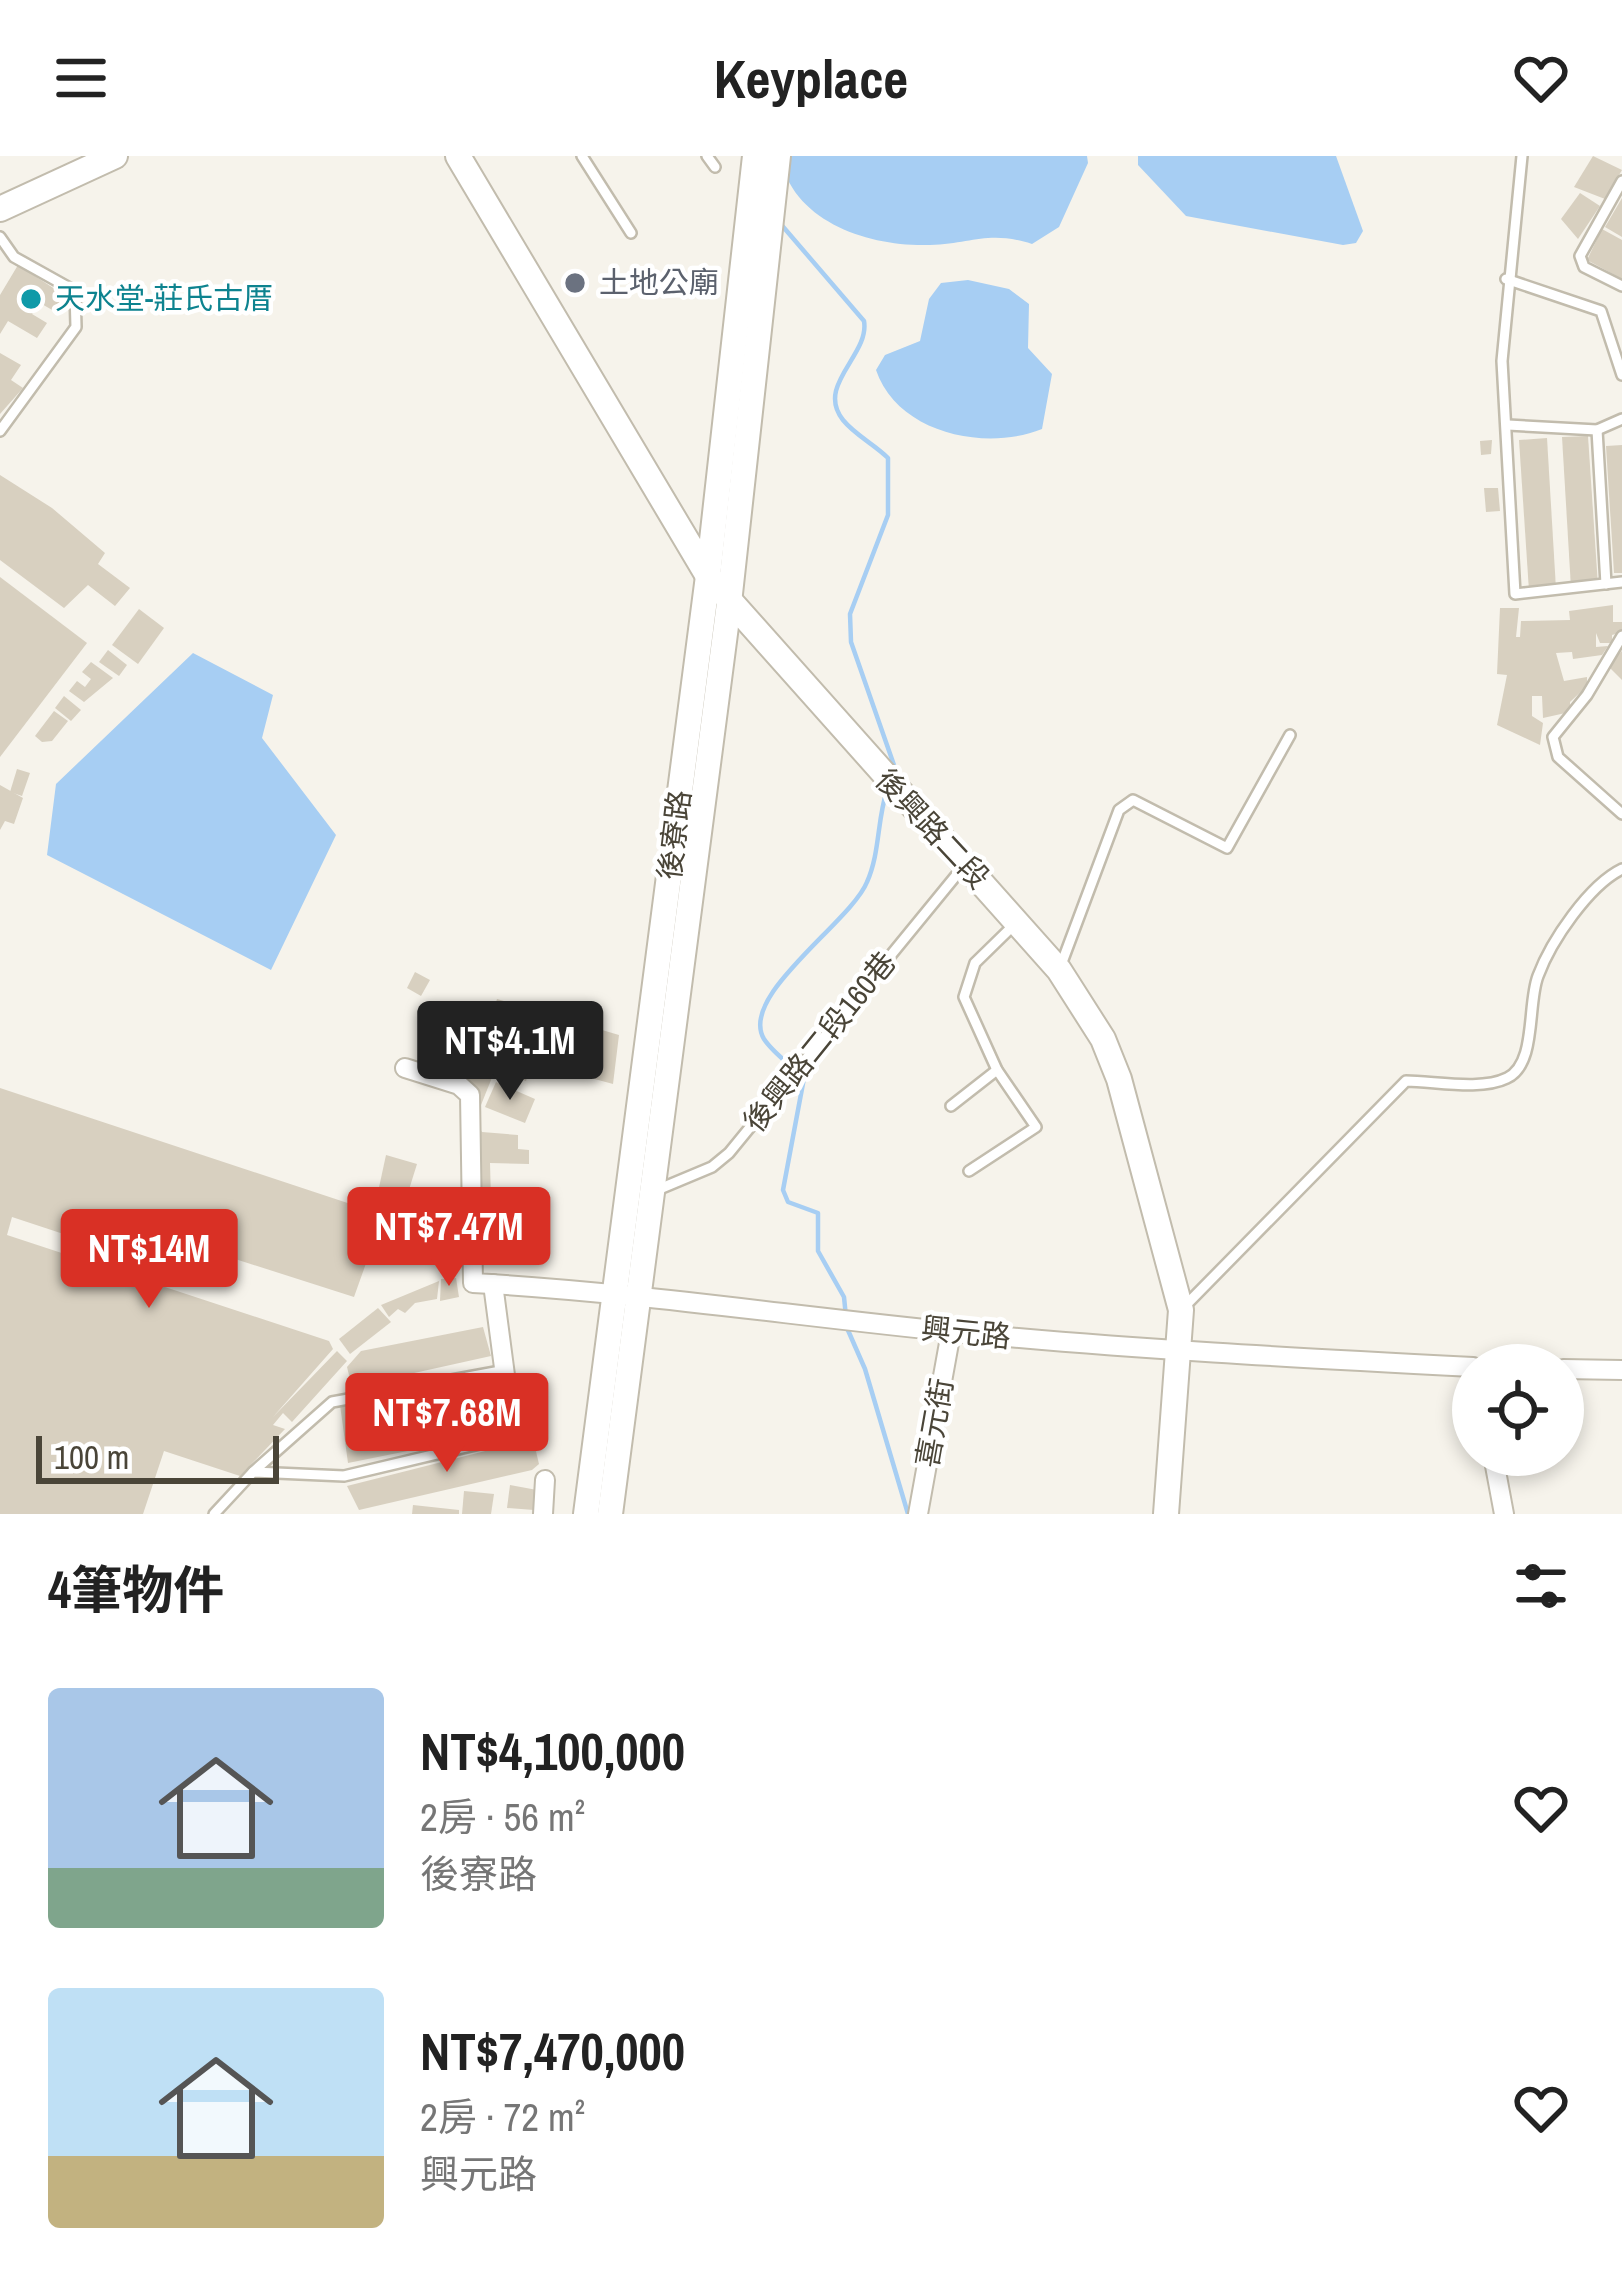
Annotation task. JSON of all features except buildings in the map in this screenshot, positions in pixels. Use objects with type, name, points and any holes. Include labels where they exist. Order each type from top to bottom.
[{"type":"street","points":[[0,209],[115,156]]},
{"type":"street","name":"後興路二段","points":[[458,156],[708,577],[1059,970],[1102,1039],[1119,1079],[1181,1310],[1166,1514]]},
{"type":"street","name":"後寮路","points":[[610,1514],[627,1293],[755,156]]},
{"type":"street","name":"後寮路","points":[[586,1514],[627,1293],[652,1191],[729,603],[778,156]]},
{"type":"street","name":"興元路","points":[[405,1069],[459,1085],[470,1095],[468,1272],[472,1283],[627,1293],[951,1332],[1180,1353],[1452,1366]]},
{"type":"street","points":[[494,1284],[513,1436]]},
{"type":"street","name":"喜元街","points":[[919,1514],[951,1332]]},
{"type":"street","points":[[1584,1369],[1622,1370]]},
{"type":"street","points":[[1497,1476],[1504,1514]]},
{"type":"street","points":[[543,1514],[544,1480]]},
{"type":"lane","points":[[582,156],[631,233]]},
{"type":"lane","points":[[707,156],[715,167]]},
{"type":"lane","points":[[1522,156],[1506,279],[1502,361],[1515,594],[1622,582]]},
{"type":"lane","points":[[1622,181],[1580,256],[1584,267],[1622,286]]},
{"type":"lane","points":[[0,237],[14,256],[75,291],[76,328],[0,431]]},
{"type":"lane","points":[[1506,279],[1601,311],[1622,375]]},
{"type":"lane","points":[[1508,425],[1597,430],[1622,418]]},
{"type":"lane","points":[[1597,430],[1606,584]]},
{"type":"lane","points":[[1622,636],[1553,737],[1558,757],[1622,814]]},
{"type":"lane","points":[[1059,970],[1119,810],[1133,800],[1227,848],[1289,735]]},
{"type":"lane","name":"後興路二段160巷","points":[[652,1191],[712,1167],[729,1153],[965,864]]},
{"type":"lane","points":[[1181,1310],[1406,1081],[1496,1082],[1512,1076],[1522,1061],[1536,979],[1548,955],[1606,877],[1622,869]]},
{"type":"lane","points":[[969,1171],[1036,1127],[998,1070],[964,998],[975,963],[1016,922]]},
{"type":"lane","points":[[951,1106],[998,1070]]},
{"type":"lane","points":[[214,1514],[253,1472],[332,1402],[506,1370]]},
{"type":"lane","points":[[253,1472],[344,1476],[513,1436]]},
{"type":"water","points":[[780,156],[1087,156],[1088,163],[1059,227],[1032,244],[991,238],[930,245],[883,241],[837,226],[800,198]]},
{"type":"water","points":[[1138,156],[1336,156],[1363,231],[1356,243],[1343,245],[1186,216],[1138,165]]},
{"type":"water","points":[[968,280],[1009,289],[1029,304],[1028,348],[1052,374],[1042,429],[995,438],[945,432],[903,409],[876,370],[885,355],[920,341],[929,299],[941,283]]},
{"type":"water","points":[[193,653],[273,695],[262,738],[336,835],[271,970],[47,855],[56,784]]},
{"type":"waterway","points":[[779,222],[864,321],[864,334],[839,382],[836,407],[848,425],[888,458],[888,515],[850,614],[851,642],[895,768]]},
{"type":"waterway","points":[[846,1317],[844,1297],[818,1251],[818,1213],[788,1202],[783,1190],[804,1078],[764,1039],[760,1022],[781,981],[867,882],[887,790]]},
{"type":"waterway","points":[[847,1328],[865,1369],[908,1514]]},
{"type":"place","name":"土地公廟","points":[[575,283]]},
{"type":"place","name":"天水堂-莊氏古厝","points":[[31,299]]}]
